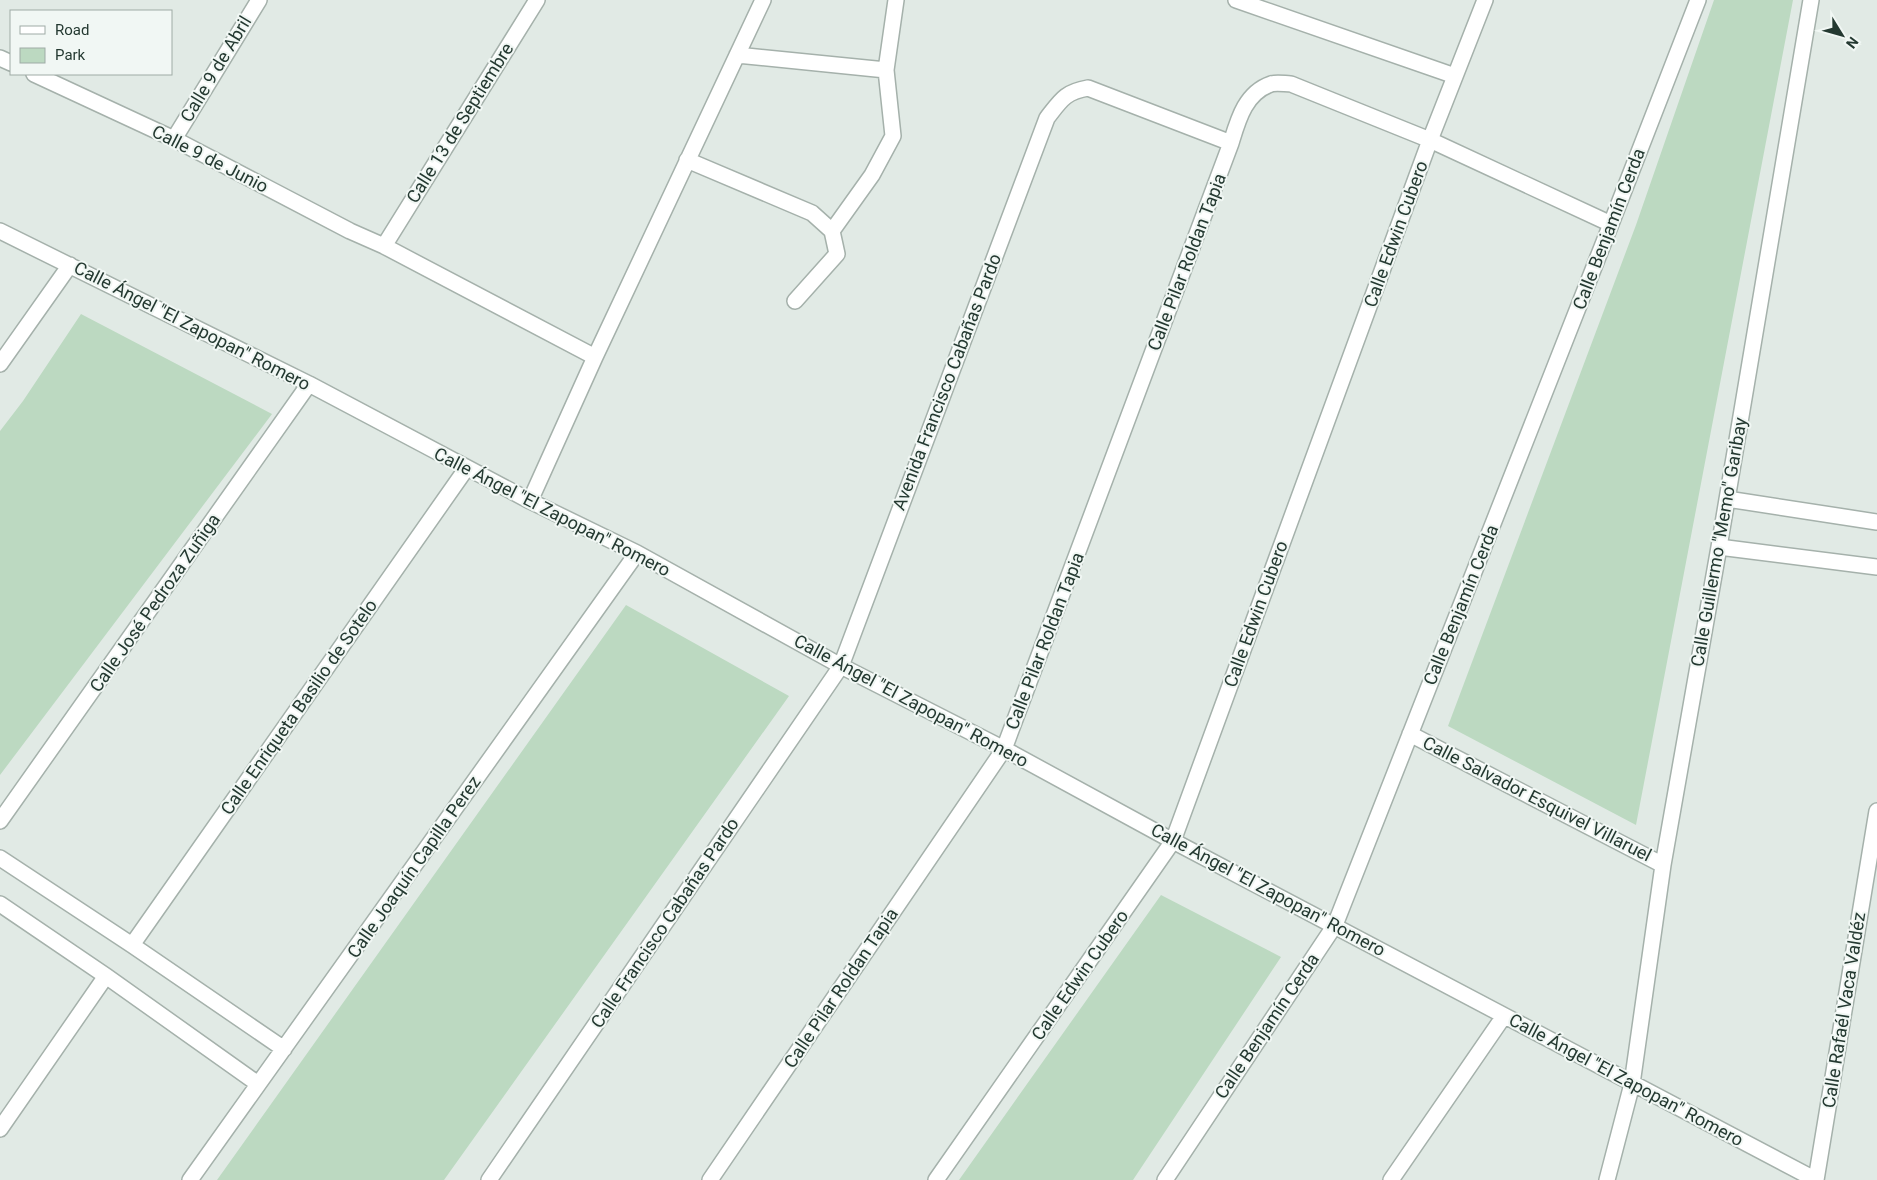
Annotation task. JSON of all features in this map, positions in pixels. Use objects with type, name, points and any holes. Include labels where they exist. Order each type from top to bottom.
[{"type":"street","name":"Calle 9 de Abril","points":[[174,139],[259,0]]},
{"type":"street","name":"Calle 13 de Septiembre","points":[[384,246],[537,0]]},
{"type":"street","points":[[530,502],[595,357],[763,0]]},
{"type":"street","points":[[832,231],[872,175],[894,136],[886,70],[896,0]]},
{"type":"street","points":[[1236,0],[1456,76]]},
{"type":"street","name":"Calle Edwin Cubero","points":[[936,1180],[1173,841],[1430,140],[1486,0]]},
{"type":"street","name":"Calle Benjamín Cerda","points":[[1165,1180],[1335,924],[1698,0]]},
{"type":"street","name":"Calle Guillermo \"Memo\" Garibay","points":[[1607,1180],[1632,1084],[1663,865],[1719,547],[1811,0]]},
{"type":"street","points":[[737,55],[886,70]]},
{"type":"street","name":"Calle 9 de Junio","points":[[36,75],[174,139],[350,231],[384,246],[595,357]]},
{"type":"street","name":"Calle Pilar Roldan Tapia","points":[[710,1180],[1004,749],[1241,112],[1253,94],[1272,84],[1291,84],[1430,140]]},
{"type":"street","name":"Avenida Francisco Cabañas Pardo","points":[[841,666],[1047,118],[1060,101],[1073,91],[1088,88],[1231,143]]},
{"type":"street","points":[[1430,140],[1611,224]]},
{"type":"street","points":[[688,160],[812,213],[832,231],[837,254],[795,301]]},
{"type":"street","name":"Calle Ángel \"El Zapopan\" Romero","points":[[0,230],[309,384],[530,502],[637,553],[841,666],[1004,749],[1173,841],[1335,924],[1504,1016],[1816,1180]]},
{"type":"street","points":[[0,364],[70,265]]},
{"type":"street","name":"Calle José Pedroza Zuñiga","points":[[0,822],[309,384]]},
{"type":"street","name":"Calle Enriqueta Basilio de Sotelo","points":[[132,945],[466,468]]},
{"type":"street","points":[[1727,499],[1877,522]]},
{"type":"street","points":[[1719,547],[1877,568]]},
{"type":"street","name":"Calle Joaquín Capilla Perez","points":[[190,1180],[637,553]]},
{"type":"street","name":"Calle Francisco Cabañas Pardo","points":[[489,1180],[841,666]]},
{"type":"street","name":"Calle Salvador Esquivel Villaruel","points":[[1410,734],[1663,865]]},
{"type":"street","name":"Calle Rafaél Vaca Valdéz","points":[[1816,1180],[1877,811]]},
{"type":"street","points":[[0,858],[284,1049]]},
{"type":"street","points":[[0,904],[106,976],[258,1084]]},
{"type":"street","points":[[0,1129],[106,976]]},
{"type":"street","points":[[1391,1180],[1504,1016]]},
{"type":"green space","points":[[1714,0],[1793,0],[1636,825],[1448,726],[1636,225]]},
{"type":"green space","points":[[81,314],[272,414],[0,775],[0,431],[23,401]]},
{"type":"green space","points":[[626,605],[789,696],[444,1180],[217,1180]]},
{"type":"green space","points":[[1161,895],[1281,957],[1133,1180],[959,1180]]}]
